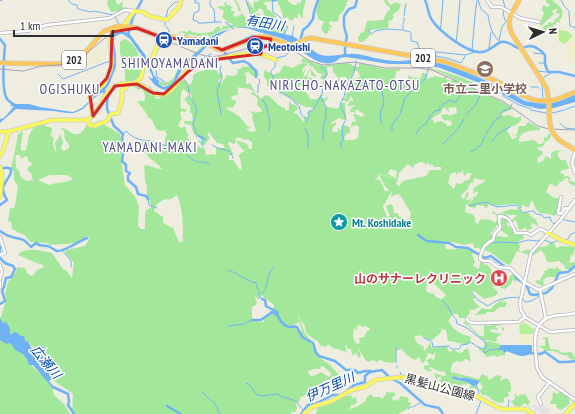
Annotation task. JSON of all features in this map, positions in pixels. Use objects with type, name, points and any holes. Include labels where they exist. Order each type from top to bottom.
[{"type":"highway","points":[[519,0],[509,19],[510,27],[547,89],[551,127],[560,138],[575,150]]},
{"type":"highway","name":"202","points":[[3,63],[68,63],[84,54],[104,31],[113,26],[131,27],[161,37],[201,39],[217,49],[224,49],[260,36],[287,45],[293,45],[312,38],[356,47],[440,60],[504,85],[526,98],[548,101]]},
{"type":"highway","points":[[548,101],[575,92]]},
{"type":"main road","points":[[93,116],[90,97],[91,94],[104,84],[110,71],[112,62],[110,42],[112,32],[122,28],[136,11],[167,20],[179,7],[181,0]]},
{"type":"main road","points":[[135,83],[141,78],[145,64],[150,62],[161,37]]},
{"type":"main road","points":[[254,38],[254,44]]},
{"type":"main road","points":[[0,132],[52,120],[87,120],[93,116],[107,95],[116,86],[135,83],[158,95],[164,94],[173,88],[187,72],[197,66],[219,59],[254,53],[276,60]]},
{"type":"main road","points":[[87,120],[90,125],[94,126],[107,120],[110,115],[118,113],[122,100],[122,90],[126,88],[128,84]]},
{"type":"main road","points":[[0,156],[4,150],[9,131]]},
{"type":"main road","points":[[0,169],[2,177],[0,197]]},
{"type":"main road","points":[[548,233],[575,245]]},
{"type":"main road","name":"黒髪山公園線","points":[[304,414],[314,406],[332,401],[352,390],[365,387],[375,380],[399,377],[409,377],[422,382],[472,394],[488,404],[501,409],[524,409],[534,414]]},
{"type":"main road","points":[[565,414],[575,404]]},
{"type":"street","points":[[487,0],[491,7],[501,7],[517,17],[539,22]]},
{"type":"street","points":[[0,33],[27,31],[47,25],[110,18],[124,10],[136,11]]},
{"type":"street","points":[[261,54],[261,48],[269,45],[271,39]]},
{"type":"street","points":[[575,150],[572,163],[575,173]]},
{"type":"street","points":[[560,197],[558,213],[561,214],[565,208],[569,209]]},
{"type":"street","points":[[575,200],[562,218],[531,253],[520,305],[525,317],[551,332],[575,330]]},
{"type":"street","points":[[540,290],[524,282],[510,268],[498,267],[490,261],[483,261],[481,260],[480,256],[485,245],[493,240],[495,234],[500,228],[499,216],[509,220],[516,233],[527,233],[531,235],[536,230],[540,229],[548,233]]},
{"type":"street","points":[[0,237],[5,253],[0,255]]},
{"type":"street","points":[[0,265],[2,272],[0,287]]},
{"type":"street","points":[[540,290],[575,274]]},
{"type":"street","points":[[540,290],[546,319]]},
{"type":"street","points":[[575,313],[552,316],[546,319],[539,326],[536,335],[539,372],[542,377],[575,400]]},
{"type":"street","points":[[467,319],[469,322],[475,324],[519,322],[525,317]]},
{"type":"street","points":[[541,404],[538,397],[550,382]]},
{"type":"highlighted area","points":[[137,28],[163,38],[202,40],[222,50],[255,37],[271,39],[269,45],[261,48],[261,54],[219,59],[191,69],[164,94],[153,93],[137,84],[115,86],[93,116],[90,96],[107,78],[111,66],[112,32]]},
{"type":"shaded area","points":[[556,30],[566,30],[574,36],[572,38],[575,37],[575,62],[572,62],[568,57],[568,48],[566,46],[568,43],[565,45],[552,37],[552,32]]},
{"type":"shaded area","points":[[275,44],[291,49],[285,56],[275,59],[262,53],[263,48]]},
{"type":"shaded area","points":[[98,48],[102,61],[94,65],[93,62],[89,62],[87,56]]},
{"type":"shaded area","name":"市立二里小学校","points":[[475,61],[496,66],[496,75],[473,71]]},
{"type":"shaded area","points":[[523,322],[534,329],[535,344],[519,344],[519,326]]},
{"type":"shaded area","points":[[540,404],[551,410],[549,414],[541,413],[539,411],[535,412],[532,405],[539,407]]},
{"type":"green space","points":[[108,0],[115,0],[118,5],[123,1],[122,8],[126,7],[127,9],[119,12],[111,12],[107,4]]},
{"type":"green space","points":[[233,0],[237,1],[242,13],[248,21],[251,20],[249,13],[251,13],[246,3],[248,1],[257,14],[258,13],[264,20],[266,17],[263,14],[262,9],[260,8],[256,12],[253,8],[254,1],[288,0],[293,5],[297,5],[298,1],[299,5],[302,0],[306,0],[303,17],[301,18],[300,14],[298,14],[298,18],[294,17],[291,21],[287,17],[283,18],[282,11],[277,1],[265,2],[264,4],[267,9],[273,13],[285,27],[285,35],[247,27],[228,28],[210,37],[208,35],[198,36],[188,34],[187,38],[182,32],[175,34],[182,31],[187,32],[191,30],[191,32],[205,33],[214,31],[215,28],[219,26],[221,29],[223,28],[222,26],[226,26],[226,24],[227,26],[233,25],[222,17],[224,11],[217,7],[225,7],[224,3],[226,2],[227,5],[233,8],[231,11],[234,11],[234,17],[241,15],[241,11],[239,11]]},
{"type":"green space","points":[[319,0],[348,0],[344,11],[339,15],[338,21],[330,21],[329,24],[332,26],[331,28],[328,27],[331,30],[328,30],[328,33],[325,34],[321,28],[324,22],[318,19],[316,13]]},
{"type":"green space","points":[[384,0],[387,0],[389,4],[392,5],[394,2],[401,4],[399,10],[392,15],[394,16],[392,20],[388,21],[388,28],[370,30],[370,35],[363,42],[359,42],[358,37],[360,33],[364,32],[367,21],[383,20],[387,12],[390,10],[389,6],[387,6]]},
{"type":"green space","points":[[546,0],[552,0],[559,6],[563,13],[561,19],[559,19],[560,23],[556,21],[556,24],[550,28],[550,30],[545,31],[542,28],[544,27],[543,26],[548,25],[548,22],[553,23],[560,14],[555,13],[558,10],[557,9],[551,11],[554,14],[540,27],[544,13],[542,10],[543,5],[548,7],[550,5],[546,2]]},
{"type":"green space","points":[[559,30],[567,31],[572,35],[572,37],[565,44],[559,41]]},
{"type":"green space","points":[[125,39],[132,44],[138,53],[142,65],[136,55],[134,59],[136,59],[142,71],[138,81],[131,83],[125,81],[125,67],[120,53],[120,42]]},
{"type":"green space","points":[[208,40],[208,42],[178,70],[174,82],[170,85],[161,86],[159,81],[165,83],[173,79],[179,67],[194,55],[195,53],[191,50],[196,52]]},
{"type":"green space","points":[[304,58],[315,64],[324,66],[348,63],[359,67],[359,63],[384,69],[401,69],[396,71],[395,79],[401,81],[407,80],[409,75],[410,77],[421,78],[422,73],[427,75],[427,79],[435,76],[443,78],[446,76],[448,77],[445,79],[451,81],[453,79],[468,86],[463,87],[463,93],[470,87],[506,104],[513,109],[500,114],[501,116],[503,114],[502,116],[509,115],[516,118],[521,116],[521,121],[516,125],[509,127],[507,131],[512,139],[518,136],[513,135],[511,132],[514,135],[519,135],[517,133],[519,126],[525,126],[528,122],[540,128],[540,130],[523,133],[519,142],[534,140],[538,144],[542,144],[544,137],[547,138],[548,134],[550,134],[551,136],[549,140],[545,142],[544,145],[540,148],[537,147],[543,154],[537,158],[538,163],[543,161],[546,156],[551,159],[551,153],[554,151],[565,150],[558,152],[558,156],[561,160],[566,160],[570,168],[561,171],[560,173],[564,174],[564,177],[570,177],[570,181],[575,182],[575,186],[569,183],[568,178],[561,182],[557,180],[560,183],[556,187],[550,183],[546,192],[554,198],[560,198],[557,214],[554,216],[537,211],[533,202],[531,201],[529,207],[525,207],[525,205],[523,205],[521,209],[517,204],[499,206],[488,204],[488,207],[485,208],[484,206],[477,205],[475,208],[469,207],[468,204],[473,200],[474,196],[475,197],[478,193],[477,191],[473,193],[474,188],[485,181],[484,179],[473,178],[474,182],[470,183],[468,189],[462,194],[461,197],[464,199],[467,192],[469,193],[466,200],[471,199],[471,201],[466,205],[465,211],[475,217],[475,222],[478,224],[480,220],[485,219],[496,223],[498,217],[497,222],[500,224],[500,227],[497,225],[490,234],[494,236],[508,237],[508,235],[500,230],[503,226],[501,222],[503,217],[509,221],[506,224],[512,231],[523,235],[524,238],[516,243],[519,243],[520,252],[517,251],[510,265],[485,250],[474,248],[473,243],[464,245],[452,242],[445,243],[446,249],[469,249],[476,253],[472,254],[475,262],[473,265],[479,269],[480,263],[482,262],[486,265],[487,264],[492,271],[491,273],[493,278],[502,286],[506,284],[501,275],[504,279],[509,280],[510,276],[514,273],[516,281],[515,282],[513,279],[511,284],[505,289],[501,288],[496,282],[496,287],[492,287],[498,293],[495,296],[484,299],[474,291],[471,293],[476,298],[473,299],[480,307],[473,310],[469,309],[471,312],[465,318],[459,318],[458,314],[452,314],[448,320],[457,331],[471,337],[470,343],[464,344],[448,341],[446,330],[441,329],[440,327],[438,329],[440,328],[442,331],[434,339],[430,340],[419,335],[414,337],[417,343],[424,347],[423,350],[425,351],[431,342],[431,347],[433,348],[448,346],[448,353],[455,350],[462,353],[468,348],[471,362],[464,359],[463,362],[457,361],[453,363],[451,366],[451,372],[479,379],[482,374],[488,377],[489,380],[497,375],[502,377],[500,379],[501,381],[506,378],[509,380],[511,386],[511,391],[508,392],[509,397],[504,398],[504,402],[499,403],[486,395],[482,395],[478,387],[480,390],[483,388],[479,381],[452,376],[453,379],[467,382],[473,386],[476,385],[477,388],[463,389],[462,388],[469,388],[471,386],[468,383],[466,385],[462,384],[461,387],[450,385],[450,383],[442,383],[439,380],[440,379],[441,381],[441,377],[436,377],[438,380],[436,380],[434,373],[446,376],[445,372],[441,372],[430,367],[429,369],[432,370],[430,372],[424,369],[424,366],[429,365],[426,361],[430,358],[434,360],[436,352],[433,355],[428,353],[425,361],[422,363],[419,357],[416,360],[411,358],[401,348],[400,350],[396,350],[395,361],[393,363],[384,362],[380,359],[378,362],[372,360],[370,362],[366,361],[357,346],[361,355],[359,358],[356,353],[354,355],[352,354],[351,349],[348,349],[346,345],[347,352],[333,348],[328,344],[326,347],[320,345],[317,340],[306,333],[305,326],[299,317],[297,318],[300,319],[305,334],[314,343],[302,336],[300,332],[302,330],[299,322],[293,325],[298,327],[301,337],[310,341],[316,355],[330,365],[339,375],[335,377],[333,376],[327,385],[325,385],[325,383],[329,379],[324,381],[319,387],[311,389],[306,395],[301,397],[299,402],[296,402],[297,408],[295,412],[291,412],[291,414],[72,414],[73,394],[54,381],[41,356],[49,347],[36,348],[13,335],[6,328],[33,367],[52,387],[54,395],[64,404],[70,414],[0,414],[0,319],[6,301],[5,294],[8,282],[16,272],[17,267],[25,268],[27,273],[31,276],[37,270],[44,267],[43,265],[18,255],[19,253],[32,250],[52,253],[63,269],[66,270],[72,278],[74,262],[65,252],[66,250],[85,246],[89,240],[88,236],[76,243],[50,245],[48,243],[31,242],[24,235],[12,229],[11,222],[8,221],[10,208],[14,208],[15,205],[18,186],[14,180],[14,172],[11,168],[18,134],[23,131],[21,150],[24,151],[26,150],[29,135],[35,126],[43,125],[52,128],[50,135],[54,138],[53,143],[55,151],[55,142],[60,134],[63,141],[61,149],[64,151],[69,148],[69,144],[65,140],[64,131],[60,128],[73,134],[78,134],[82,132],[87,125],[104,121],[105,125],[120,134],[122,147],[121,159],[125,185],[136,198],[139,208],[138,226],[141,229],[145,229],[146,210],[151,208],[150,201],[147,196],[144,166],[147,165],[162,169],[145,152],[141,152],[137,149],[137,145],[146,142],[165,146],[165,138],[167,134],[164,130],[160,131],[156,129],[152,120],[148,117],[137,101],[144,101],[144,92],[142,89],[138,90],[133,85],[143,87],[151,95],[157,96],[154,97],[158,99],[160,98],[159,96],[164,95],[182,79],[187,82],[189,87],[189,84],[191,84],[193,79],[193,75],[204,70],[216,70],[219,75],[220,71],[223,76],[218,81],[221,84],[227,75],[233,76],[237,74],[237,70],[243,67],[243,64],[244,67],[250,66],[256,73],[258,72],[257,69],[258,70],[259,76],[254,77],[248,72],[244,73],[246,76],[246,84],[250,83],[256,95],[258,95],[261,99],[265,95],[268,96],[285,108],[285,111],[289,110],[289,100],[291,104],[296,105],[298,109],[293,114],[296,113],[304,122],[305,119],[303,118],[305,116],[308,117],[308,112],[314,109],[305,107],[295,102],[291,98],[281,93],[280,94],[270,82],[273,87],[270,88],[264,77],[264,70],[271,75],[279,73],[284,65],[292,68],[302,63],[306,63],[308,64],[303,69],[303,73],[306,68],[303,77],[306,76],[310,68],[316,76],[315,79],[315,77],[311,75],[311,70],[307,77],[312,78],[312,88],[316,91],[309,90],[307,86],[302,87],[299,85],[298,89],[307,94],[310,99],[318,99],[320,95],[322,95],[321,97],[324,99],[328,96],[327,100],[324,102],[325,106],[336,108],[340,107],[340,103],[345,103],[346,119],[339,118],[331,123],[336,122],[336,125],[332,130],[334,132],[338,132],[338,128],[341,131],[343,125],[350,127],[350,133],[344,137],[345,140],[353,140],[358,138],[359,127],[356,125],[351,127],[352,122],[356,121],[353,114],[361,117],[365,115],[358,110],[355,110],[356,113],[349,113],[352,107],[356,106],[352,105],[350,107],[348,105],[350,101],[353,101],[350,95],[350,99],[347,102],[342,100],[344,97],[346,99],[346,94],[356,87],[353,82],[354,78],[360,77],[358,71],[354,71],[348,86],[346,77],[340,77],[339,81],[336,81],[339,77],[333,73],[333,67],[327,67],[328,74],[324,80],[320,78],[323,74],[318,73],[308,63],[302,62],[302,59]],"holes":[[[238,87],[249,89],[254,93],[249,93],[258,99],[257,105],[263,111],[255,113],[254,111],[251,112],[256,131],[250,132],[246,128],[250,129],[250,127],[248,127],[239,116],[227,109],[227,107],[233,108],[236,102],[236,100],[233,101],[231,96],[238,95]],[[183,89],[188,93],[191,93],[192,101],[187,94],[184,100],[187,101],[187,104],[190,106],[193,121],[184,122],[185,124],[191,125],[197,138],[201,136],[206,139],[203,140],[202,145],[204,145],[210,138],[207,134],[209,132],[217,143],[223,144],[225,148],[216,148],[216,155],[206,155],[205,149],[202,147],[201,148],[198,146],[190,151],[188,148],[191,146],[187,136],[190,136],[188,135],[185,126],[181,128],[178,125],[182,118],[180,113],[187,110],[183,108],[181,109],[181,96]],[[456,107],[457,113],[449,116],[448,114],[441,115],[446,121],[451,121],[452,124],[450,126],[447,126],[441,121],[434,123],[432,118],[441,113],[443,108],[446,108],[448,112],[448,108]],[[237,137],[247,139],[252,142],[252,149],[249,149],[247,144],[236,140],[245,151],[238,156],[240,158],[242,168],[240,170],[233,160],[229,160],[229,155],[233,154],[228,143],[230,142],[234,144]],[[16,155],[20,155],[21,159],[25,156],[28,158],[28,161],[32,163],[27,170],[31,173],[33,180],[26,181],[20,176],[16,163]],[[420,162],[425,164],[429,163],[429,166],[432,164],[434,167],[441,167],[441,170],[430,170],[426,176],[403,181],[399,186],[396,184],[398,179],[379,175],[389,190],[388,191],[385,191],[380,180],[375,179],[378,178],[378,175],[380,174],[398,178],[399,173],[408,164],[413,168],[413,170],[414,165]],[[390,169],[397,171],[396,178],[388,174]],[[462,169],[465,176],[467,173],[471,173],[469,180],[466,180],[461,184],[456,183],[454,189],[448,183],[450,174],[455,172],[457,175],[458,172],[461,173]],[[50,175],[67,175],[73,179],[49,185],[38,180]],[[392,191],[391,197],[397,194],[400,195],[411,213],[410,218],[406,220],[400,217],[397,213],[394,213],[393,206],[391,204],[386,206],[390,216],[387,218],[383,206]],[[177,195],[179,200],[183,223],[183,241],[181,242],[179,242],[173,228],[165,224],[163,222],[163,217],[154,211],[158,203],[171,199]],[[431,281],[446,295],[441,300],[433,293],[431,294],[426,291],[427,283]],[[261,295],[274,305],[273,309],[277,314],[275,315],[272,313],[264,318],[264,322],[253,320],[252,307],[256,305],[256,296],[260,299]],[[360,325],[362,327],[364,326],[369,328],[370,330],[367,331],[364,337],[359,338],[360,343],[358,344],[355,342],[353,336],[354,328],[357,330],[357,326]],[[321,366],[332,374],[329,377],[321,372],[311,376],[308,371],[320,369]]]},
{"type":"green space","points":[[427,68],[466,79],[475,84],[472,87],[440,72]]},
{"type":"green space","points":[[197,139],[202,141],[201,145]]},
{"type":"green space","points":[[518,208],[522,212],[529,213],[531,217],[533,215],[532,217],[534,219],[535,218],[539,227],[533,223],[530,226],[533,228],[528,230],[528,232],[526,228],[519,230],[516,220],[513,222],[511,221],[517,215],[509,215],[506,213],[508,217],[503,216],[503,213],[498,214],[498,216],[492,213],[493,211],[497,214],[511,209],[516,210]]},
{"type":"green space","points":[[549,243],[554,243],[556,248],[562,246],[575,247],[569,263],[575,262],[575,267],[573,265],[569,270],[565,269],[565,266],[559,261],[547,262],[545,255],[541,250],[532,256],[531,254],[536,248],[549,245]]},
{"type":"green space","points":[[528,249],[531,251],[529,255],[520,252]]},
{"type":"green space","points":[[556,267],[562,271],[556,277],[547,277],[543,280],[544,285],[542,286],[535,282],[537,280],[540,281],[545,273],[544,271],[548,270],[548,268],[555,269]]},
{"type":"green space","points":[[506,299],[501,302],[503,303],[505,301],[507,303],[505,307],[499,307],[494,312],[475,315],[482,308],[491,309],[501,300]]},
{"type":"green space","points":[[465,321],[480,336],[484,336],[484,325],[491,326],[492,323],[502,324],[499,326],[504,328],[504,331],[501,327],[495,325],[498,330],[489,329],[491,332],[502,334],[497,337],[496,342],[485,341],[463,323]]},
{"type":"green space","points":[[523,322],[534,329],[533,334],[520,334],[519,326]]},
{"type":"green space","points":[[548,337],[550,349],[558,350],[562,353],[575,353],[573,355],[575,360],[573,361],[573,359],[570,359],[567,355],[544,351],[543,348],[539,347],[545,346],[545,339],[542,339]]},
{"type":"green space","points":[[488,341],[500,344],[499,350],[502,350],[505,353],[505,356],[502,355],[496,357],[495,355],[487,357],[476,346],[483,349],[485,343]]},
{"type":"green space","points":[[561,391],[568,396],[570,403],[561,410],[557,408],[556,404],[550,404],[554,392],[557,394]]},
{"type":"green space","points":[[386,392],[395,393],[395,396],[392,397],[393,401],[396,399],[397,401],[399,400],[400,396],[407,397],[410,401],[408,400],[408,402],[411,403],[409,407],[398,414],[316,414],[319,406],[327,405],[341,397],[353,395],[351,399],[356,397],[357,400],[353,403],[356,401],[357,402],[354,406],[354,404],[351,405],[350,409],[363,403],[371,394],[373,397],[380,397],[382,399]]},
{"type":"green space","points":[[514,393],[518,397],[519,395],[525,394],[530,402],[528,405],[531,409],[525,403],[519,407],[513,405],[511,402],[515,398]]},
{"type":"water","points":[[240,27],[250,27],[293,36],[318,54],[328,56],[357,54],[384,60],[427,60],[444,64],[492,83],[525,101],[544,103],[563,99],[575,94],[575,102],[554,108],[540,109],[523,105],[485,85],[440,68],[422,64],[389,64],[346,57],[340,58],[334,62],[320,62],[283,39],[248,28],[238,28],[224,32],[213,40],[196,57],[185,65],[175,83],[169,89],[165,90],[157,87],[151,81],[148,76],[152,79],[153,77],[141,54],[130,39],[123,34],[120,34],[114,37],[116,67],[109,85],[83,109],[74,113],[67,113],[16,109],[0,123],[0,119],[4,118],[16,104],[29,104],[73,112],[82,108],[103,88],[110,77],[114,61],[111,42],[114,33],[119,31],[129,33],[146,56],[154,75],[159,81],[159,84],[163,87],[168,86],[173,82],[181,66],[205,45],[208,40],[223,31]]},
{"type":"water","points":[[6,322],[10,328],[10,334],[16,332],[21,336],[24,336],[25,341],[28,342],[32,349],[38,346],[46,348],[41,354],[51,372],[52,379],[49,381],[55,388],[51,386],[33,365],[29,365],[23,354],[15,350],[9,343],[6,344],[0,340],[0,324]]},
{"type":"water","points":[[500,345],[532,345],[532,352],[526,356],[516,355],[507,351],[505,353],[502,350],[499,350]]},
{"type":"water","points":[[452,376],[480,381],[477,385],[473,386],[467,382],[453,379]]},
{"type":"waterway","points":[[68,0],[72,4],[77,5],[78,9],[113,15]]},
{"type":"waterway","points":[[128,35],[133,17],[142,0]]},
{"type":"waterway","points":[[197,0],[195,0],[195,3],[199,3]]},
{"type":"waterway","points":[[246,0],[250,12]]},
{"type":"waterway","points":[[272,0],[273,12],[280,17],[285,26],[288,27],[285,35]]},
{"type":"waterway","points":[[300,42],[303,30],[313,19],[318,0]]},
{"type":"waterway","points":[[345,44],[347,37],[344,26],[344,16],[349,9],[355,7],[357,0]]},
{"type":"waterway","points":[[425,0],[430,16],[436,25],[462,46],[476,52],[482,52],[501,42],[508,42],[518,48],[532,46],[545,55],[545,64],[548,72],[559,72],[575,76]]},
{"type":"waterway","points":[[441,24],[443,0]]},
{"type":"waterway","points":[[458,25],[460,0]]},
{"type":"waterway","points":[[478,0],[481,9],[488,15],[490,26],[494,34],[501,42]]},
{"type":"waterway","points":[[499,40],[502,27],[506,22],[503,14],[505,7],[503,0]]},
{"type":"waterway","points":[[561,0],[569,11],[570,26],[575,28]]},
{"type":"waterway","points":[[476,7],[477,1]]},
{"type":"waterway","points":[[171,6],[177,2]]},
{"type":"waterway","points":[[204,23],[215,22],[214,9],[211,7],[210,3]]},
{"type":"waterway","points":[[199,4],[199,11],[194,13],[193,20],[197,21],[198,23],[204,23]]},
{"type":"waterway","points":[[405,8],[406,4]]},
{"type":"waterway","points":[[166,18],[168,9],[171,6]]},
{"type":"waterway","points":[[474,27],[476,7]]},
{"type":"waterway","points":[[404,16],[405,8]]},
{"type":"waterway","points":[[250,13],[255,20],[259,22],[258,28]]},
{"type":"waterway","points":[[115,17],[118,25]]},
{"type":"waterway","points":[[165,21],[165,26]]},
{"type":"waterway","points":[[215,22],[221,22]]},
{"type":"waterway","points":[[225,22],[233,29]]},
{"type":"waterway","points":[[440,29],[441,25]]},
{"type":"waterway","points":[[293,31],[294,26]]},
{"type":"waterway","points":[[456,42],[458,26]]},
{"type":"waterway","points":[[472,51],[474,27]]},
{"type":"waterway","points":[[372,34],[375,31],[386,29]]},
{"type":"waterway","points":[[387,29],[402,30]]},
{"type":"waterway","points":[[369,30],[371,34]]},
{"type":"waterway","points":[[403,30],[410,32]]},
{"type":"waterway","points":[[292,36],[293,32]]},
{"type":"waterway","points":[[489,48],[491,32]]},
{"type":"waterway","points":[[411,33],[411,41],[417,42],[422,51]]},
{"type":"waterway","points":[[233,45],[253,36]]},
{"type":"waterway","name":"有田川","points":[[206,38],[211,38]]},
{"type":"waterway","points":[[0,39],[5,45],[3,73],[5,95],[8,100],[15,105],[12,105],[18,106]]},
{"type":"waterway","points":[[345,46],[345,55]]},
{"type":"waterway","points":[[276,58],[285,56],[292,49]]},
{"type":"waterway","points":[[224,51],[228,57]]},
{"type":"waterway","points":[[423,52],[426,51],[465,55],[475,52]]},
{"type":"waterway","points":[[534,53],[542,54]]},
{"type":"waterway","points":[[207,56],[211,54]]},
{"type":"waterway","points":[[427,54],[435,56]]},
{"type":"waterway","points":[[436,56],[446,58]]},
{"type":"waterway","points":[[463,60],[465,56]]},
{"type":"waterway","points":[[199,61],[205,57]]},
{"type":"waterway","points":[[229,58],[233,63],[244,61],[249,64],[256,71],[256,77]]},
{"type":"waterway","points":[[447,58],[461,63],[462,61]]},
{"type":"waterway","points":[[58,74],[63,79],[115,59]]},
{"type":"waterway","points":[[275,61],[275,67],[271,73],[280,92],[291,98],[299,106],[301,114],[305,119]]},
{"type":"waterway","points":[[346,87],[353,75],[356,63]]},
{"type":"waterway","points":[[539,63],[544,63]]},
{"type":"waterway","points":[[221,66],[220,70],[222,78],[217,91],[221,114]]},
{"type":"waterway","points":[[306,122],[309,116],[308,112],[313,110],[322,94],[324,79],[327,74],[321,66]]},
{"type":"waterway","points":[[406,97],[426,78],[428,69]]},
{"type":"waterway","points":[[156,71],[157,77],[165,82]]},
{"type":"waterway","points":[[538,71],[546,72]]},
{"type":"waterway","points":[[543,80],[544,77],[551,73]]},
{"type":"waterway","points":[[486,75],[493,78]]},
{"type":"waterway","points":[[182,77],[188,85],[190,98],[197,110],[193,124],[197,135],[203,140],[203,146]]},
{"type":"waterway","points":[[258,93],[258,85],[260,83],[259,79]]},
{"type":"waterway","points":[[469,85],[472,82]]},
{"type":"waterway","points":[[380,84],[384,103],[380,113],[381,123]]},
{"type":"waterway","points":[[542,85],[543,99]]},
{"type":"waterway","points":[[441,106],[450,100],[456,102],[469,86]]},
{"type":"waterway","points":[[150,87],[153,91],[161,93]]},
{"type":"waterway","points":[[531,87],[536,87]]},
{"type":"waterway","points":[[344,97],[346,88]]},
{"type":"waterway","points":[[104,89],[104,92],[108,96],[107,109],[114,126],[123,134],[122,138],[124,146],[122,161],[126,165],[126,171],[130,173],[128,180],[136,187],[138,194],[146,196],[148,199]]},
{"type":"waterway","points":[[466,115],[476,104],[480,95],[484,94]]},
{"type":"waterway","points":[[504,94],[503,96],[519,105],[531,109]]},
{"type":"waterway","points":[[321,97],[326,107]]},
{"type":"waterway","points":[[400,114],[405,98]]},
{"type":"waterway","points":[[262,99],[266,105],[268,113]]},
{"type":"waterway","points":[[341,102],[340,106],[343,110]]},
{"type":"waterway","points":[[552,113],[575,106]]},
{"type":"waterway","points":[[416,134],[422,126],[426,124],[430,116],[435,111],[440,110],[440,107]]},
{"type":"waterway","points":[[486,134],[495,120],[501,117],[501,113],[511,107]]},
{"type":"waterway","points":[[323,127],[326,117],[326,108]]},
{"type":"waterway","points":[[531,110],[546,113]]},
{"type":"waterway","points":[[343,111],[345,115]]},
{"type":"waterway","points":[[268,115],[270,121],[269,130]]},
{"type":"waterway","points":[[392,131],[392,125],[399,115]]},
{"type":"waterway","points":[[345,116],[346,120]]},
{"type":"waterway","points":[[443,144],[458,129],[464,119]]},
{"type":"waterway","points":[[342,148],[340,144],[343,140],[342,127],[345,121]]},
{"type":"waterway","points":[[560,123],[565,128],[575,129]]},
{"type":"waterway","points":[[492,141],[499,133],[510,127]]},
{"type":"waterway","points":[[305,128],[308,134],[308,147]]},
{"type":"waterway","points":[[323,128],[323,140]]},
{"type":"waterway","points":[[123,134],[126,131],[135,138],[159,143],[166,146],[171,151],[177,149],[179,151]]},
{"type":"waterway","points":[[199,136],[205,139]]},
{"type":"waterway","points":[[470,151],[478,148],[485,136]]},
{"type":"waterway","points":[[212,145],[231,153],[233,158]]},
{"type":"waterway","points":[[187,155],[196,161],[210,164]]},
{"type":"waterway","name":"広瀬川","points":[[0,169],[10,168],[11,170],[3,187],[3,192],[7,200],[0,205]]},
{"type":"waterway","points":[[148,199],[149,205],[157,208]]},
{"type":"waterway","points":[[468,205],[484,202],[490,204]]},
{"type":"waterway","points":[[491,205],[498,207],[517,205],[523,212],[534,211],[536,214],[542,215],[544,218],[550,217],[554,224],[560,219],[575,222]]},
{"type":"waterway","points":[[0,231],[8,236],[23,240],[31,247],[36,243],[48,246],[57,251],[67,248],[87,238]]},
{"type":"waterway","points":[[565,240],[575,232]]},
{"type":"waterway","points":[[418,235],[425,240]]},
{"type":"waterway","points":[[493,243],[517,243],[528,240],[540,240]]},
{"type":"waterway","points":[[544,240],[552,243],[559,240]]},
{"type":"waterway","points":[[427,241],[449,243],[456,247],[468,248],[485,258],[491,256],[504,266]]},
{"type":"waterway","points":[[62,250],[71,261],[71,267]]},
{"type":"waterway","name":"広瀬川","points":[[0,258],[5,263],[13,266],[15,269],[11,277],[6,278],[2,291],[5,301],[0,304]]},
{"type":"waterway","points":[[524,285],[527,286],[530,294],[534,295],[546,293],[552,288],[559,273],[568,272],[575,266]]},
{"type":"waterway","points":[[265,290],[273,268]]},
{"type":"waterway","points":[[508,268],[514,272],[517,279],[522,282]]},
{"type":"waterway","points":[[228,270],[256,283],[258,290]]},
{"type":"waterway","points":[[259,291],[259,296],[262,299]]},
{"type":"waterway","points":[[261,295],[264,291]]},
{"type":"waterway","points":[[472,293],[478,300],[488,306],[502,299],[513,297],[519,298]]},
{"type":"waterway","points":[[522,298],[525,302],[527,302],[537,298],[540,295]]},
{"type":"waterway","points":[[262,299],[265,300],[266,306],[277,312],[278,317],[283,324],[288,327],[297,327],[302,337],[313,343],[316,353],[319,356],[335,361],[346,370],[355,370],[358,373],[371,371]]},
{"type":"waterway","points":[[442,300],[455,318]]},
{"type":"waterway","points":[[252,320],[261,320],[272,312],[278,316]]},
{"type":"waterway","points":[[456,319],[457,324]]},
{"type":"waterway","name":"広瀬川","points":[[0,320],[3,327]]},
{"type":"waterway","points":[[246,323],[252,320]]},
{"type":"waterway","points":[[228,326],[245,324]]},
{"type":"waterway","points":[[458,324],[467,328],[485,342]]},
{"type":"waterway","points":[[424,338],[431,341]]},
{"type":"waterway","points":[[432,342],[433,347],[449,346]]},
{"type":"waterway","points":[[460,348],[461,345],[468,344],[470,342],[475,345]]},
{"type":"waterway","points":[[484,349],[487,347],[485,342]]},
{"type":"waterway","points":[[476,346],[483,349],[485,353],[489,350],[499,349]]},
{"type":"waterway","points":[[450,347],[452,349],[459,349]]},
{"type":"waterway","points":[[396,348],[396,363]]},
{"type":"waterway","points":[[529,353],[540,354],[545,352],[559,362],[575,361]]},
{"type":"waterway","name":"伊万里川","points":[[347,391],[354,385],[365,382],[365,376],[368,373],[382,370],[390,378],[400,383],[425,405],[439,408],[443,414]]},
{"type":"waterway","points":[[246,383],[249,384],[256,394],[261,396],[277,394],[297,402],[301,408]]},
{"type":"waterway","points":[[476,384],[479,393]]},
{"type":"waterway","name":"広瀬川","points":[[53,387],[68,394],[68,405],[74,414]]},
{"type":"waterway","points":[[202,392],[215,404],[220,414]]},
{"type":"waterway","name":"伊万里川","points":[[301,414],[308,405],[315,404],[333,395],[339,395]]},
{"type":"waterway","points":[[508,408],[509,400]]},
{"type":"waterway","points":[[476,414],[481,401]]},
{"type":"waterway","points":[[413,407],[418,404]]},
{"type":"waterway","name":"伊万里川","points":[[167,406],[181,414]]},
{"type":"waterway","points":[[408,409],[412,407]]},
{"type":"railway","points":[[0,69],[23,71],[42,66],[69,64],[81,58],[110,34],[124,29],[142,30],[198,54],[210,57],[274,43],[288,47],[310,61],[323,65],[355,62],[385,68],[418,68],[432,70],[504,102],[538,126],[549,129],[575,130]]},
{"type":"place","name":"Yamadani","points":[[164,40]]},
{"type":"place","name":"Meotoishi","points":[[255,46]]},
{"type":"place","name":"市立二里小学校","points":[[485,69]]},
{"type":"place","name":"Mt. Koshidake","points":[[339,222]]},
{"type":"place","name":"山のサナーレクリニック","points":[[499,278]]},
{"type":"district","name":"SHIMOYAMADANI","points":[[170,63]]},
{"type":"district","name":"NIRICHO-NAKAZATO-OTSU","points":[[345,85]]},
{"type":"district","name":"OGISHUKU","points":[[70,89]]},
{"type":"district","name":"YAMADANI-MAKI","points":[[150,147]]}]
